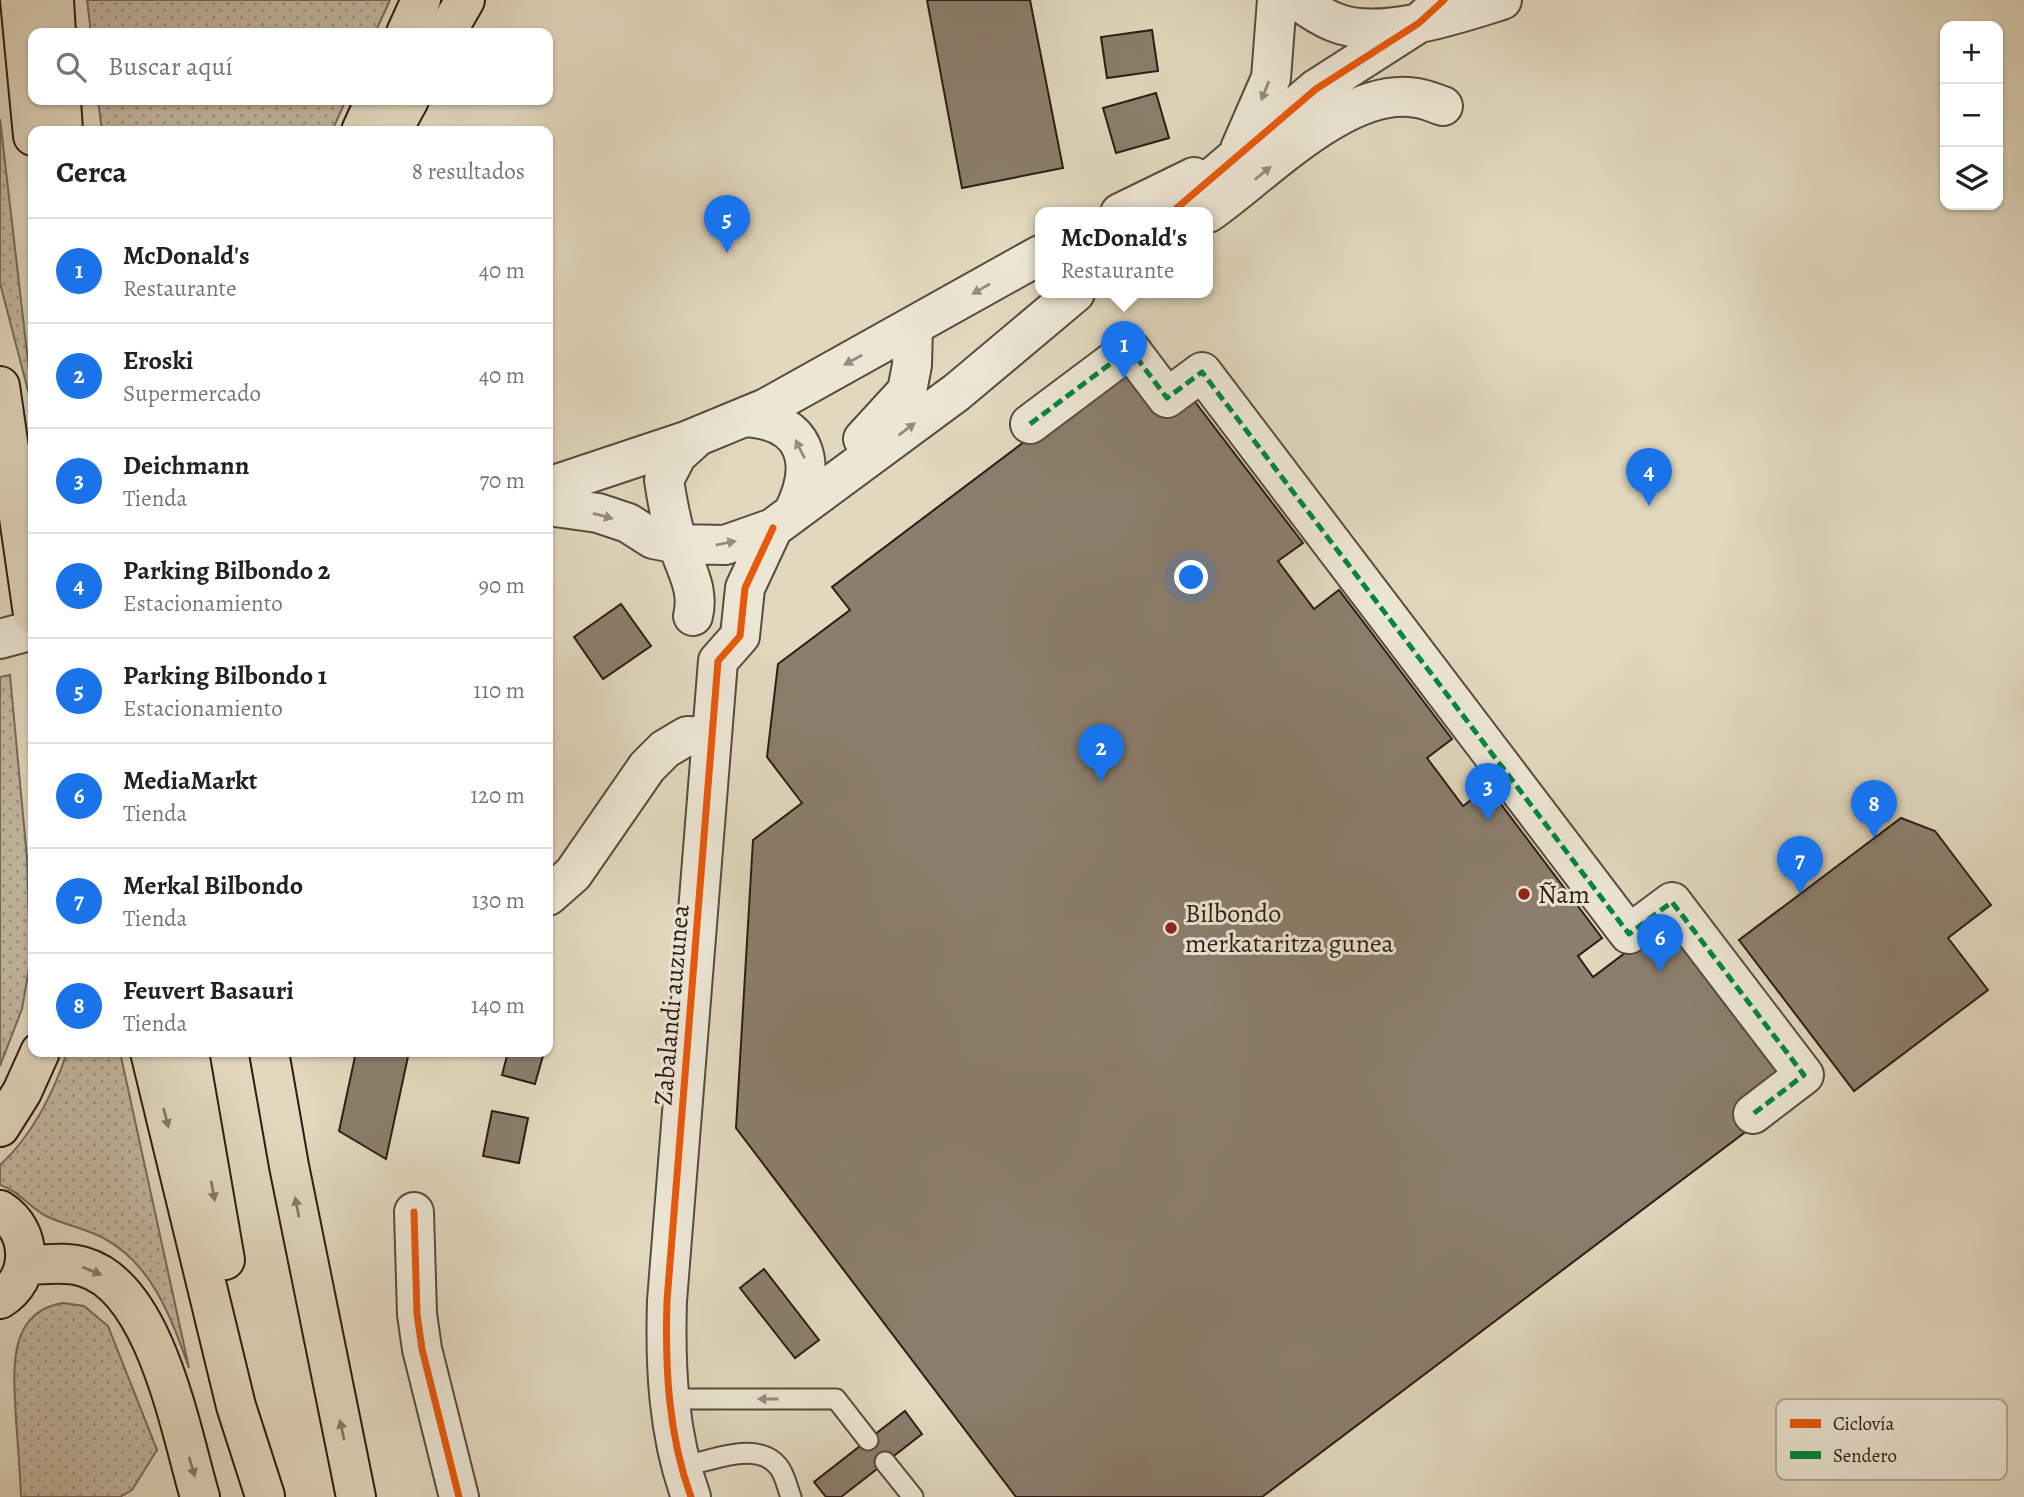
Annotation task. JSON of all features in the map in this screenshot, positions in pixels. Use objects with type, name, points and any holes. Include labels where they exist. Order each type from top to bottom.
[{"type":"main road","points":[[20,0],[28,84]]},
{"type":"main road","points":[[54,0],[56,28]]},
{"type":"main road","points":[[408,28],[421,0]]},
{"type":"main road","points":[[449,28],[465,0]]},
{"type":"main road","points":[[30,105],[32,126]]},
{"type":"main road","points":[[61,105],[63,126]]},
{"type":"main road","points":[[363,126],[373,105]]},
{"type":"main road","points":[[395,126],[406,105]]},
{"type":"main road","points":[[3,400],[28,506]]},
{"type":"main road","points":[[3,400],[28,578]]},
{"type":"main road","points":[[0,1127],[22,1092],[38,1057]]},
{"type":"main road","points":[[151,1057],[236,1406],[265,1496]]},
{"type":"main road","points":[[190,1057],[265,1496]]},
{"type":"main road","points":[[270,1057],[289,1166],[356,1497]]},
{"type":"main road","points":[[0,1210],[10,1216],[21,1231],[26,1247],[8,1295]]},
{"type":"main road","points":[[8,1295],[84,1267],[106,1276],[138,1310],[164,1376],[201,1497]]},
{"type":"street","points":[[1279,0],[1315,89]]},
{"type":"street","points":[[1132,207],[1236,157],[1271,78],[1279,0]]},
{"type":"street","points":[[1297,0],[1335,23],[1363,28],[1431,12],[1502,0]]},
{"type":"street","points":[[1178,207],[1315,89],[1431,12]]},
{"type":"street","points":[[1213,209],[1350,109],[1387,99],[1406,98],[1443,106]]},
{"type":"street","points":[[553,485],[699,436],[745,417],[1035,258]]},
{"type":"street","points":[[553,507],[608,516],[665,541],[725,545],[783,520],[836,483],[1003,354],[1069,298]]},
{"type":"street","points":[[1003,354],[1085,298]]},
{"type":"street","points":[[836,483],[867,432],[907,391],[912,365],[913,327]]},
{"type":"street","points":[[1030,424],[1130,349],[1167,398],[1202,372],[1629,934],[1672,902],[1804,1075],[1753,1114]]},
{"type":"street","points":[[699,436],[677,455],[664,480],[665,541],[693,616],[697,637],[718,661],[740,636],[745,588],[806,484],[807,468],[800,445],[779,424],[745,417]]},
{"type":"street","points":[[0,639],[28,631]]},
{"type":"street","name":"Zabalandi auzunea","points":[[686,1482],[668,1399],[667,1301],[718,661]]},
{"type":"street","points":[[553,892],[573,874],[647,767],[665,749],[687,736],[712,737]]},
{"type":"street","points":[[414,1212],[421,1337],[459,1497]]},
{"type":"lane","points":[[668,1399],[836,1399],[868,1440]]},
{"type":"lane","points":[[686,1482],[752,1452],[778,1466],[791,1497]]},
{"type":"lane","points":[[886,1462],[913,1497]]},
{"type":"shaded area","points":[[87,0],[390,0],[377,28],[90,28]]},
{"type":"shaded area","points":[[99,105],[344,105],[334,126],[101,126]]},
{"type":"shaded area","points":[[0,119],[28,361],[28,391],[0,283]]},
{"type":"shaded area","points":[[10,675],[27,858],[28,974],[22,1009],[0,1066],[0,677]]},
{"type":"shaded area","points":[[65,1057],[121,1057],[189,1368],[159,1295],[136,1263],[105,1239],[44,1215],[13,1191],[0,1185],[0,1165],[32,1127],[56,1082]]},
{"type":"shaded area","points":[[63,1303],[84,1306],[108,1326],[157,1450],[132,1490],[120,1497],[21,1497],[14,1384],[17,1348],[22,1332],[31,1319],[44,1309]]},
{"type":"building","points":[[927,0],[1030,0],[1063,168],[962,188]]},
{"type":"building","points":[[1152,30],[1158,71],[1107,78],[1101,37]]},
{"type":"building","points":[[1156,93],[1169,138],[1116,153],[1103,108]]},
{"type":"building","name":"Bilbondo merkataritza gunea","points":[[1127,364],[1189,394],[1303,543],[1278,561],[1314,609],[1339,590],[1452,739],[1427,758],[1463,806],[1488,787],[1602,938],[1578,956],[1593,977],[1670,919],[1786,1073],[1748,1130],[1262,1497],[1016,1497],[736,1128],[753,840],[802,803],[767,757],[778,664],[850,610],[832,587]]},
{"type":"building","points":[[621,604],[651,646],[603,679],[574,637]]},
{"type":"building","points":[[1901,818],[1935,831],[1991,905],[1948,938],[1988,990],[1854,1091],[1739,940]]},
{"type":"building","points":[[355,1057],[408,1057],[386,1159],[339,1131]]},
{"type":"building","points":[[507,1057],[543,1057],[535,1084],[502,1075]]},
{"type":"building","points":[[492,1111],[528,1118],[519,1163],[483,1156]]},
{"type":"building","points":[[764,1269],[819,1340],[795,1358],[740,1288]]},
{"type":"building","points":[[905,1411],[922,1434],[841,1497],[826,1497],[814,1482]]},
{"type":"marked path","points":[[1030,424],[1130,349],[1167,398],[1202,372],[1629,934],[1672,902],[1804,1075],[1753,1114]]},
{"type":"cycle path","points":[[1178,207],[1316,89],[1419,23],[1444,0]]},
{"type":"cycle path","points":[[691,1497],[673,1425],[667,1351],[667,1301],[718,661],[740,636],[745,588],[773,528]]},
{"type":"cycle path","points":[[414,1212],[417,1314],[422,1349],[459,1497]]},
{"type":"place","name":"Parking Bilbondo 1","points":[[727,253]]},
{"type":"place","name":"McDonald's","points":[[1124,379]]},
{"type":"place","name":"Parking Bilbondo 2","points":[[1649,506]]},
{"type":"place","name":"Eroski","points":[[1101,782]]},
{"type":"place","name":"Deichmann","points":[[1488,821]]},
{"type":"place","name":"Feuvert Basauri","points":[[1874,838]]},
{"type":"place","name":"Ñam","points":[[1524,894]]},
{"type":"place","name":"Merkal Bilbondo","points":[[1800,894]]},
{"type":"place","name":"Bilbondo merkataritza gunea","points":[[1171,928]]},
{"type":"place","name":"MediaMarkt","points":[[1660,972]]}]
